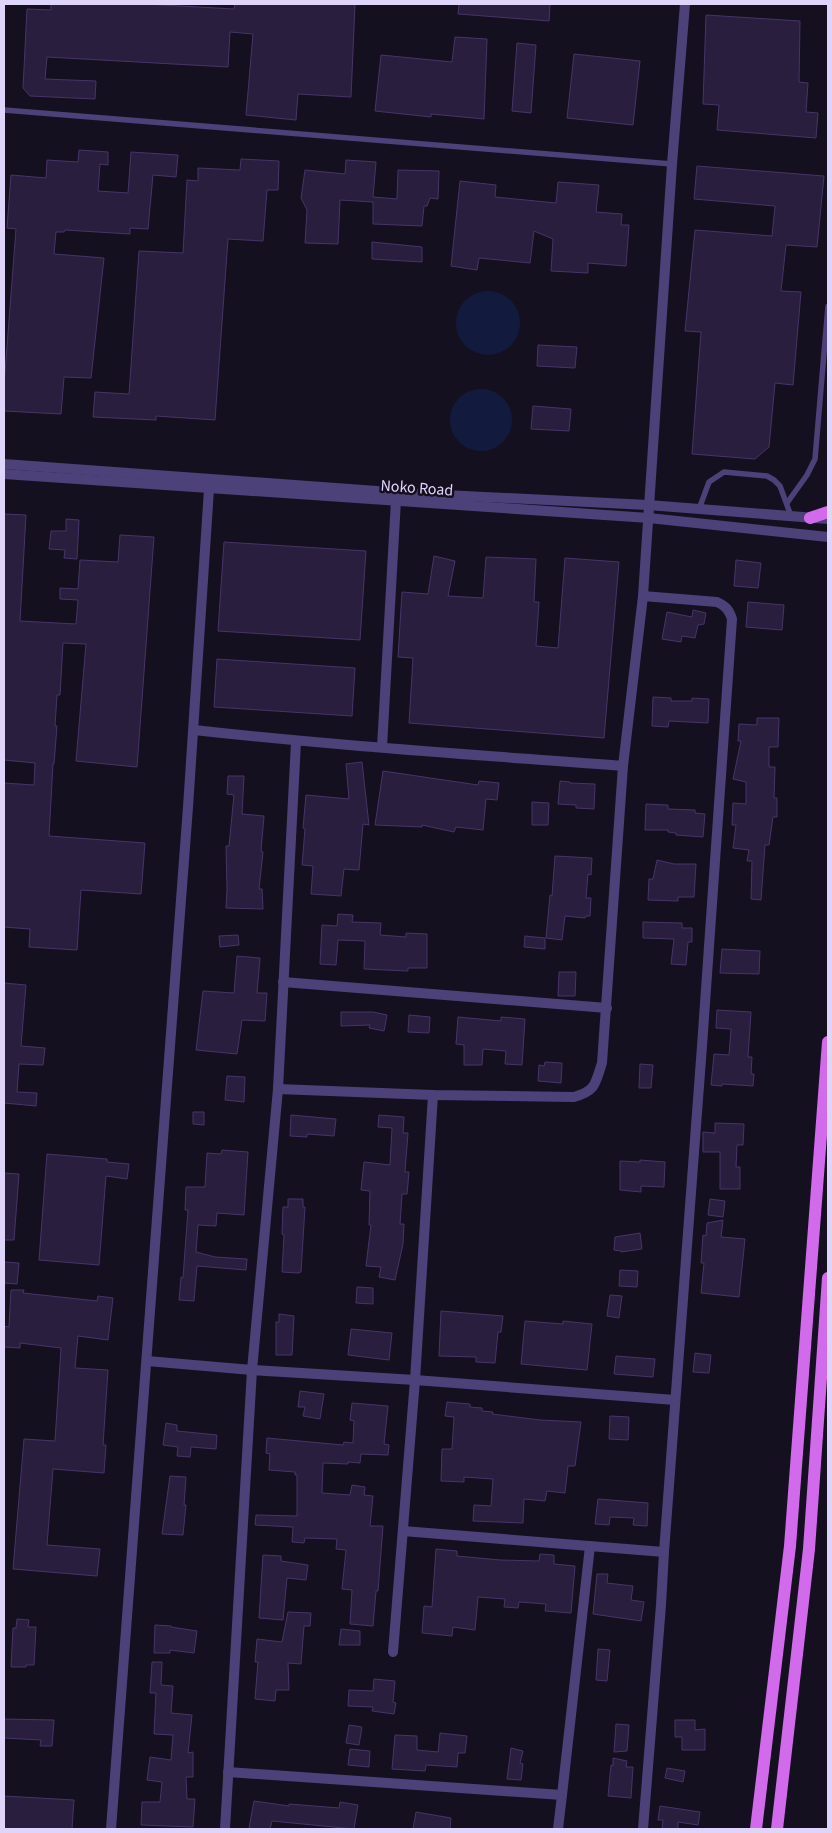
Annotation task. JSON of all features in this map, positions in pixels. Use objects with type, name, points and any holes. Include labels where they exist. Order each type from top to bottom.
[{"type":"main road","points":[[810,518],[828,512]]},
{"type":"main road","points":[[756,1829],[790,1546],[828,1042]]},
{"type":"main road","points":[[777,1829],[809,1548],[828,1278]]},
{"type":"street","points":[[278,1088],[433,1095],[574,1097],[588,1093],[595,1084],[602,1063],[623,766],[643,596],[672,164],[685,4]]},
{"type":"street","points":[[4,464],[404,493],[648,505],[828,519]]},
{"type":"street","name":"Noko Road","points":[[4,474],[649,518],[828,537]]},
{"type":"street","points":[[111,1829],[194,730],[209,489]]},
{"type":"street","points":[[382,747],[396,500]]},
{"type":"street","points":[[643,596],[717,602],[730,611],[732,619],[661,1605],[643,1829]]},
{"type":"street","points":[[194,730],[296,742],[623,766]]},
{"type":"street","points":[[225,1829],[252,1370],[278,1088],[296,742]]},
{"type":"street","points":[[283,982],[607,1008]]},
{"type":"street","points":[[393,1652],[415,1380],[433,1095]]},
{"type":"street","points":[[147,1361],[675,1400]]},
{"type":"street","points":[[403,1531],[664,1552]]},
{"type":"street","points":[[558,1829],[590,1546]]},
{"type":"street","points":[[228,1772],[562,1796]]},
{"type":"lane","points":[[4,110],[672,164]]},
{"type":"lane","points":[[787,503],[807,475],[815,459],[828,306]]},
{"type":"lane","points":[[699,509],[709,482],[724,472],[768,476],[780,486],[792,516]]},
{"type":"water","points":[[488,291],[506,296],[511,300],[515,305],[520,323],[515,341],[511,346],[506,350],[488,355],[470,350],[465,346],[461,341],[456,323],[461,305],[465,300],[470,296]]},
{"type":"water","points":[[475,389],[487,389],[503,398],[510,408],[512,420],[510,432],[503,442],[487,451],[475,451],[464,446],[455,437],[450,426],[450,414],[455,403],[464,394]]},
{"type":"building","points":[[51,4],[145,4],[234,9],[235,4],[355,4],[351,97],[298,94],[296,120],[246,115],[253,34],[230,32],[228,67],[47,57],[45,79],[96,81],[95,99],[30,96],[23,88],[27,9],[51,10]]},
{"type":"building","points":[[459,4],[550,4],[549,21],[458,14]]},
{"type":"building","points":[[706,15],[800,21],[799,82],[808,83],[806,112],[818,113],[816,138],[717,130],[719,105],[703,104]]},
{"type":"building","points":[[455,37],[487,39],[484,119],[431,114],[431,117],[375,111],[381,55],[452,62]]},
{"type":"building","points":[[517,43],[536,45],[531,113],[512,111]]},
{"type":"building","points":[[574,54],[640,61],[633,125],[567,118]]},
{"type":"building","points":[[79,150],[108,152],[108,165],[100,164],[98,191],[128,193],[131,152],[178,155],[176,177],[153,175],[148,229],[130,228],[130,234],[65,230],[64,232],[56,232],[54,254],[104,258],[91,378],[64,377],[61,414],[4,411],[4,386],[16,229],[7,228],[11,175],[46,178],[47,160],[78,162]]},
{"type":"building","points":[[241,159],[279,161],[278,190],[267,190],[263,241],[228,239],[215,420],[156,416],[156,420],[93,417],[95,392],[129,394],[139,251],[183,253],[187,180],[198,181],[198,168],[240,170]]},
{"type":"building","points":[[346,160],[376,162],[373,197],[397,199],[398,170],[439,171],[438,199],[430,198],[427,206],[424,206],[422,226],[373,224],[373,202],[340,200],[338,244],[305,243],[307,210],[301,198],[305,170],[345,174]]},
{"type":"building","points":[[697,166],[824,176],[817,247],[786,245],[781,291],[801,292],[793,385],[775,383],[769,447],[755,459],[692,454],[701,332],[685,331],[695,230],[772,236],[775,206],[694,199]]},
{"type":"building","points":[[460,181],[496,185],[495,197],[556,203],[558,182],[599,185],[596,212],[622,214],[621,225],[629,225],[626,266],[588,263],[588,273],[551,271],[553,239],[534,231],[530,263],[479,258],[477,270],[451,266]]},
{"type":"building","points":[[372,242],[422,247],[422,262],[372,259]]},
{"type":"building","points":[[538,345],[577,347],[575,368],[537,366]]},
{"type":"building","points":[[533,406],[571,409],[569,431],[531,429]]},
{"type":"building","points":[[4,514],[26,515],[20,621],[76,624],[78,600],[60,599],[60,588],[78,589],[80,560],[118,562],[120,535],[154,537],[137,767],[76,761],[86,644],[63,643],[60,695],[57,695],[55,726],[57,726],[49,836],[145,843],[141,894],[81,890],[77,950],[29,947],[30,929],[4,927],[4,783],[34,785],[35,763],[4,760]]},
{"type":"building","points":[[66,519],[79,520],[77,559],[64,558],[65,550],[49,549],[51,531],[66,531]]},
{"type":"building","points":[[224,542],[366,551],[360,640],[218,631]]},
{"type":"building","points":[[434,556],[455,561],[448,596],[483,598],[486,557],[536,559],[534,602],[539,602],[536,646],[558,648],[565,558],[619,562],[604,738],[409,723],[413,658],[398,657],[402,592],[428,594]]},
{"type":"building","points":[[736,560],[761,563],[758,588],[734,586]]},
{"type":"building","points":[[748,602],[784,605],[782,630],[746,627]]},
{"type":"building","points":[[693,610],[706,613],[704,624],[698,625],[695,638],[682,636],[681,642],[662,639],[667,612],[692,617]]},
{"type":"building","points":[[217,659],[355,668],[352,716],[214,707]]},
{"type":"building","points":[[653,697],[671,698],[671,701],[692,701],[692,698],[709,699],[708,723],[669,721],[668,727],[652,726]]},
{"type":"building","points":[[757,718],[779,718],[778,747],[769,747],[769,767],[775,767],[774,798],[777,798],[777,817],[773,817],[769,845],[765,845],[761,900],[751,899],[752,861],[747,861],[749,850],[733,848],[736,825],[732,825],[733,803],[746,804],[746,782],[733,779],[741,741],[738,741],[739,724],[757,725]]},
{"type":"building","points":[[362,762],[369,825],[363,824],[359,870],[344,869],[341,896],[311,894],[313,866],[302,865],[306,795],[349,799],[346,764]]},
{"type":"building","points":[[383,771],[478,785],[479,781],[499,783],[497,800],[486,799],[483,830],[456,827],[454,832],[422,825],[422,827],[375,825]]},
{"type":"building","points":[[228,776],[244,776],[242,814],[264,816],[259,889],[262,889],[263,909],[226,908],[226,846],[229,846],[234,795],[227,794]]},
{"type":"building","points":[[560,781],[595,784],[594,809],[558,804]]},
{"type":"building","points":[[532,802],[549,803],[548,825],[532,825]]},
{"type":"building","points":[[646,804],[668,805],[668,809],[695,810],[695,813],[705,814],[703,837],[676,835],[676,833],[668,832],[668,830],[645,830]]},
{"type":"building","points":[[555,856],[592,858],[591,875],[588,874],[586,898],[591,898],[590,916],[585,918],[565,916],[562,940],[546,938]]},
{"type":"building","points":[[657,860],[674,864],[696,864],[694,897],[678,897],[678,901],[648,900],[649,879],[653,879]]},
{"type":"building","points":[[338,914],[353,915],[352,922],[381,923],[380,935],[406,937],[406,933],[427,934],[427,968],[408,968],[408,971],[364,969],[365,941],[338,940],[336,965],[320,964],[322,925],[337,926]]},
{"type":"building","points":[[643,922],[682,923],[682,928],[692,928],[692,942],[688,942],[686,965],[671,964],[674,939],[643,938]]},
{"type":"building","points":[[238,935],[239,945],[220,947],[219,936]]},
{"type":"building","points":[[525,936],[545,938],[545,949],[524,947]]},
{"type":"building","points":[[722,949],[760,951],[759,974],[720,973]]},
{"type":"building","points":[[237,956],[260,958],[257,993],[267,993],[265,1021],[242,1020],[237,1054],[196,1050],[203,991],[234,993]]},
{"type":"building","points":[[559,972],[576,972],[575,996],[558,996]]},
{"type":"building","points":[[4,983],[26,985],[21,1046],[45,1048],[43,1065],[19,1064],[17,1092],[37,1093],[36,1106],[4,1103]]},
{"type":"building","points":[[717,1010],[751,1012],[748,1057],[752,1057],[751,1074],[754,1074],[753,1086],[711,1085],[714,1054],[729,1055],[731,1029],[716,1028]]},
{"type":"building","points":[[341,1012],[373,1012],[387,1015],[384,1031],[369,1028],[370,1025],[341,1026]]},
{"type":"building","points":[[409,1015],[430,1017],[429,1033],[408,1032]]},
{"type":"building","points":[[458,1017],[501,1021],[501,1017],[525,1019],[522,1065],[505,1064],[506,1051],[483,1049],[482,1065],[464,1065],[464,1045],[456,1044]]},
{"type":"building","points":[[545,1062],[562,1063],[561,1083],[538,1081],[539,1065],[544,1066]]},
{"type":"building","points":[[640,1064],[653,1065],[651,1088],[639,1088]]},
{"type":"building","points":[[227,1076],[245,1077],[244,1102],[225,1100]]},
{"type":"building","points":[[193,1112],[204,1112],[204,1125],[193,1124]]},
{"type":"building","points":[[291,1115],[336,1119],[334,1136],[307,1134],[307,1137],[290,1136]]},
{"type":"building","points":[[379,1115],[404,1117],[403,1133],[408,1133],[405,1172],[409,1172],[407,1194],[402,1194],[400,1224],[404,1224],[403,1244],[395,1280],[379,1277],[381,1267],[366,1266],[371,1225],[369,1225],[370,1191],[361,1190],[364,1162],[390,1165],[392,1128],[378,1127]]},
{"type":"building","points":[[715,1123],[744,1124],[743,1145],[737,1145],[736,1167],[740,1167],[740,1189],[720,1189],[720,1152],[703,1152],[703,1132],[715,1133]]},
{"type":"building","points":[[222,1150],[248,1152],[244,1215],[217,1213],[216,1226],[198,1225],[196,1252],[215,1257],[247,1259],[246,1270],[197,1266],[194,1301],[179,1300],[181,1277],[183,1278],[188,1210],[185,1210],[186,1187],[205,1187],[207,1153],[221,1154]]},
{"type":"building","points":[[47,1154],[107,1159],[107,1162],[129,1164],[127,1179],[106,1176],[99,1265],[39,1260]]},
{"type":"building","points":[[640,1160],[665,1162],[664,1187],[641,1186],[641,1192],[620,1190],[620,1161],[640,1162]]},
{"type":"building","points":[[4,1173],[19,1174],[14,1240],[4,1240]]},
{"type":"building","points":[[288,1199],[303,1199],[303,1207],[305,1207],[301,1272],[298,1273],[282,1272],[283,1207],[288,1207]]},
{"type":"building","points":[[710,1199],[725,1201],[723,1217],[708,1215]]},
{"type":"building","points":[[723,1220],[721,1237],[745,1239],[739,1297],[701,1293],[704,1263],[701,1263],[703,1235],[706,1236],[707,1223]]},
{"type":"building","points":[[640,1233],[642,1249],[621,1252],[614,1250],[615,1237]]},
{"type":"building","points":[[4,1262],[19,1263],[17,1284],[4,1283]]},
{"type":"building","points":[[620,1270],[638,1271],[637,1287],[619,1286]]},
{"type":"building","points":[[357,1287],[373,1288],[373,1304],[356,1303]]},
{"type":"building","points":[[11,1290],[24,1290],[23,1293],[97,1301],[98,1296],[113,1298],[108,1340],[78,1336],[75,1368],[108,1370],[103,1445],[106,1445],[104,1473],[53,1469],[47,1545],[100,1549],[97,1576],[13,1569],[24,1439],[55,1441],[61,1348],[20,1343],[20,1348],[4,1347],[4,1326],[9,1327]]},
{"type":"building","points":[[610,1295],[622,1296],[619,1318],[607,1316]]},
{"type":"building","points":[[441,1311],[503,1316],[501,1332],[498,1332],[495,1363],[476,1362],[476,1357],[439,1356]]},
{"type":"building","points":[[279,1314],[294,1316],[292,1355],[276,1355],[276,1322],[279,1322]]},
{"type":"building","points":[[525,1321],[563,1324],[563,1321],[592,1324],[587,1370],[521,1364]]},
{"type":"building","points":[[351,1329],[392,1333],[389,1360],[348,1355]]},
{"type":"building","points":[[695,1353],[711,1355],[709,1373],[693,1372]]},
{"type":"building","points":[[616,1356],[655,1359],[653,1377],[614,1374]]},
{"type":"building","points":[[300,1391],[324,1394],[320,1419],[303,1416],[305,1407],[298,1407]]},
{"type":"building","points":[[447,1402],[470,1404],[470,1407],[482,1408],[482,1411],[493,1412],[492,1414],[540,1420],[581,1422],[575,1466],[568,1466],[565,1493],[547,1491],[545,1501],[524,1499],[523,1523],[473,1521],[474,1505],[491,1506],[493,1479],[464,1477],[464,1482],[441,1481],[442,1449],[452,1449],[454,1417],[445,1416]]},
{"type":"building","points":[[352,1403],[388,1406],[384,1444],[389,1445],[388,1455],[361,1454],[360,1463],[323,1463],[322,1493],[350,1495],[352,1485],[365,1487],[364,1495],[373,1496],[370,1526],[383,1526],[373,1626],[350,1624],[352,1590],[342,1589],[346,1550],[336,1549],[337,1539],[305,1538],[304,1543],[292,1542],[293,1527],[255,1525],[256,1515],[297,1516],[297,1475],[295,1475],[295,1472],[269,1470],[270,1454],[266,1453],[267,1438],[343,1445],[344,1442],[353,1443],[354,1421],[350,1420]]},
{"type":"building","points":[[610,1416],[629,1417],[628,1440],[609,1439]]},
{"type":"building","points":[[166,1423],[177,1425],[177,1431],[217,1435],[216,1449],[191,1447],[190,1457],[177,1456],[178,1447],[163,1445]]},
{"type":"building","points":[[170,1476],[186,1477],[183,1535],[162,1534]]},
{"type":"building","points":[[598,1499],[648,1503],[647,1526],[633,1525],[634,1518],[610,1517],[609,1525],[595,1524]]},
{"type":"building","points":[[436,1549],[457,1551],[457,1556],[500,1560],[539,1561],[540,1554],[554,1555],[554,1564],[575,1566],[571,1613],[545,1611],[546,1604],[519,1602],[518,1608],[504,1607],[505,1599],[478,1597],[475,1630],[453,1627],[452,1636],[422,1633],[424,1606],[432,1607]]},
{"type":"building","points":[[263,1555],[281,1556],[281,1561],[308,1565],[306,1580],[287,1578],[283,1620],[259,1618]]},
{"type":"building","points":[[597,1574],[608,1574],[607,1583],[633,1586],[631,1600],[644,1602],[641,1621],[593,1614]]},
{"type":"building","points":[[288,1612],[311,1613],[310,1626],[304,1626],[301,1664],[288,1663],[289,1690],[276,1690],[275,1701],[255,1699],[258,1662],[255,1662],[257,1639],[282,1642]]},
{"type":"building","points":[[17,1619],[29,1620],[28,1627],[36,1627],[34,1665],[11,1667],[13,1628],[16,1628]]},
{"type":"building","points":[[155,1625],[197,1631],[194,1653],[170,1650],[170,1653],[154,1653]]},
{"type":"building","points":[[341,1629],[360,1631],[360,1645],[339,1645]]},
{"type":"building","points":[[598,1649],[610,1650],[607,1681],[596,1680]]},
{"type":"building","points":[[152,1662],[162,1662],[161,1685],[173,1686],[171,1713],[192,1715],[188,1753],[193,1752],[193,1777],[186,1777],[187,1799],[195,1799],[193,1827],[141,1825],[142,1802],[160,1802],[162,1782],[147,1780],[150,1757],[171,1760],[173,1735],[154,1734],[156,1693],[150,1693]]},
{"type":"building","points":[[374,1679],[395,1681],[393,1702],[396,1703],[394,1714],[372,1711],[373,1707],[348,1706],[349,1690],[373,1691]]},
{"type":"building","points":[[4,1719],[54,1720],[52,1746],[40,1746],[41,1740],[4,1738]]},
{"type":"building","points":[[675,1720],[695,1720],[695,1730],[705,1729],[705,1750],[682,1750],[682,1737],[675,1737]]},
{"type":"building","points":[[616,1724],[629,1725],[627,1751],[614,1752]]},
{"type":"building","points":[[349,1725],[362,1727],[359,1745],[346,1743]]},
{"type":"building","points":[[440,1733],[467,1736],[465,1753],[458,1753],[457,1767],[426,1765],[425,1771],[392,1769],[395,1735],[417,1736],[417,1750],[438,1752]]},
{"type":"building","points":[[511,1748],[523,1751],[520,1763],[523,1764],[521,1780],[507,1779]]},
{"type":"building","points":[[350,1749],[370,1751],[369,1767],[348,1765]]},
{"type":"building","points":[[613,1758],[627,1761],[626,1767],[633,1767],[631,1798],[608,1796]]},
{"type":"building","points":[[667,1768],[685,1771],[683,1782],[665,1778]]},
{"type":"building","points":[[4,1796],[74,1800],[72,1829],[4,1829]]},
{"type":"building","points":[[254,1801],[289,1806],[289,1804],[339,1808],[340,1802],[358,1805],[354,1829],[272,1821],[270,1829],[259,1829],[249,1828]]},
{"type":"building","points":[[660,1806],[700,1812],[698,1825],[678,1822],[678,1829],[662,1829],[663,1820],[658,1820]]},
{"type":"building","points":[[416,1812],[451,1818],[450,1829],[413,1829]]}]
